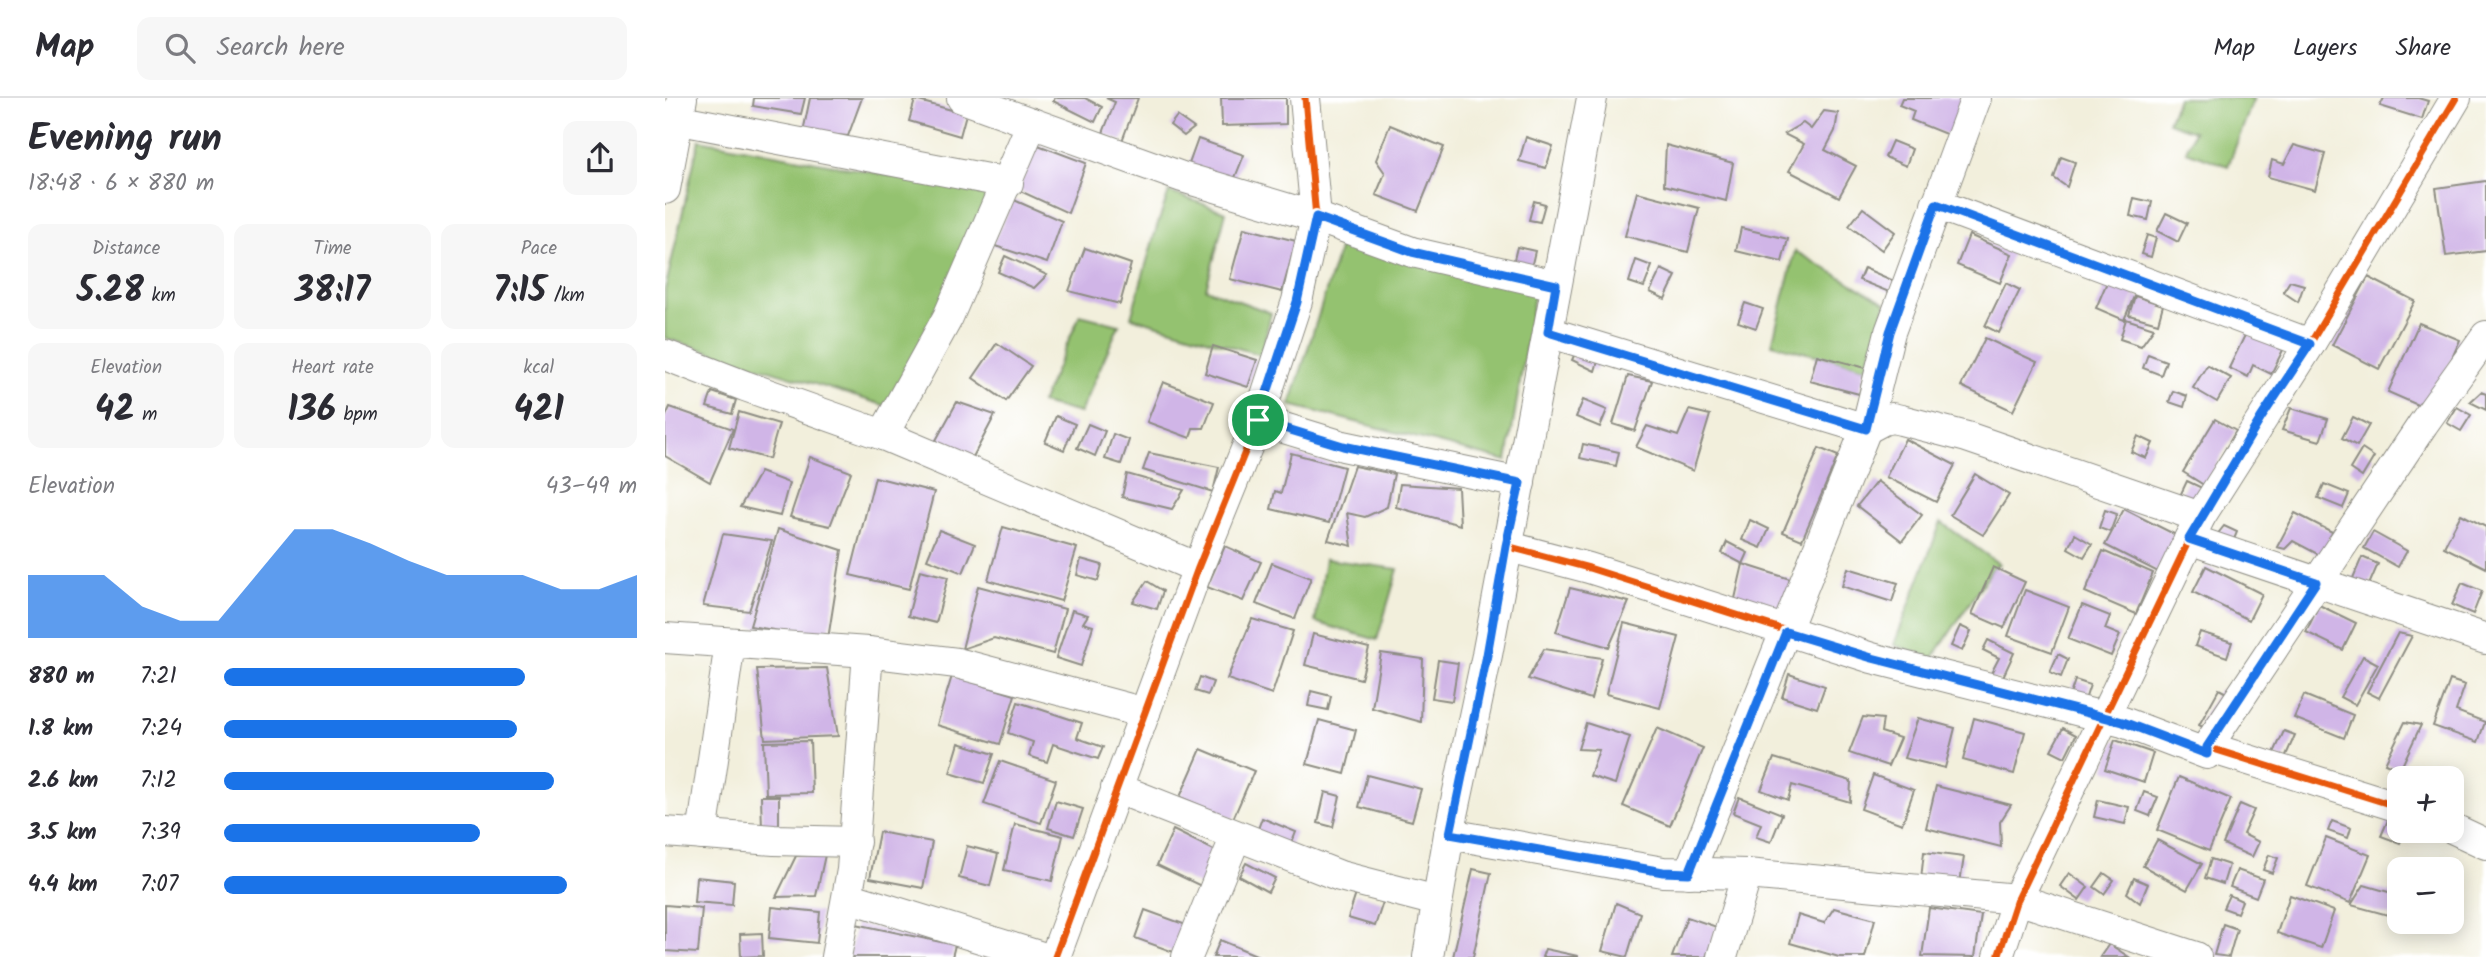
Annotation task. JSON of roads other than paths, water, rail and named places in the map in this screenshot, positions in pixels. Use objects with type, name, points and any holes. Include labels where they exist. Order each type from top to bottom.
[{"type":"street","points":[[962,98],[1181,177],[1316,217],[1412,252],[1556,285]]},
{"type":"street","points":[[1055,957],[1198,568],[1258,420],[1297,302],[1316,217],[1305,98]]},
{"type":"street","points":[[1428,957],[1592,98]]},
{"type":"street","points":[[1689,873],[1866,429],[1890,332],[1976,98]]},
{"type":"street","points":[[1998,957],[2017,899],[2195,528],[2310,344],[2456,98]]},
{"type":"street","points":[[665,189],[675,111],[1007,183]]},
{"type":"street","points":[[883,435],[948,317],[1032,123]]},
{"type":"street","points":[[1936,204],[2310,344]]},
{"type":"street","points":[[1548,332],[1866,429],[1883,420],[1902,420],[1967,437],[2195,528],[2316,582],[2486,639]]},
{"type":"street","points":[[1506,546],[1589,568],[1872,658],[2123,722],[2207,754],[2207,747],[2316,582],[2486,336]]},
{"type":"street","points":[[665,355],[883,435],[1198,568]]},
{"type":"street","points":[[1258,420],[1343,446],[1520,483]]},
{"type":"street","points":[[665,638],[868,652],[957,663],[1145,713]]},
{"type":"street","points":[[702,835],[730,643]]},
{"type":"street","points":[[836,957],[855,842],[868,652]]},
{"type":"street","points":[[2207,747],[2387,803]]},
{"type":"street","points":[[1116,788],[1340,876],[1437,901]]},
{"type":"street","points":[[665,832],[774,840],[855,842]]},
{"type":"street","points":[[1450,834],[1663,872],[1747,874],[2017,899],[2196,957]]},
{"type":"street","points":[[2464,834],[2486,844]]},
{"type":"street","points":[[1187,957],[1236,836]]},
{"type":"street","points":[[1722,957],[1747,874]]},
{"type":"street","points":[[848,897],[1042,957]]}]
